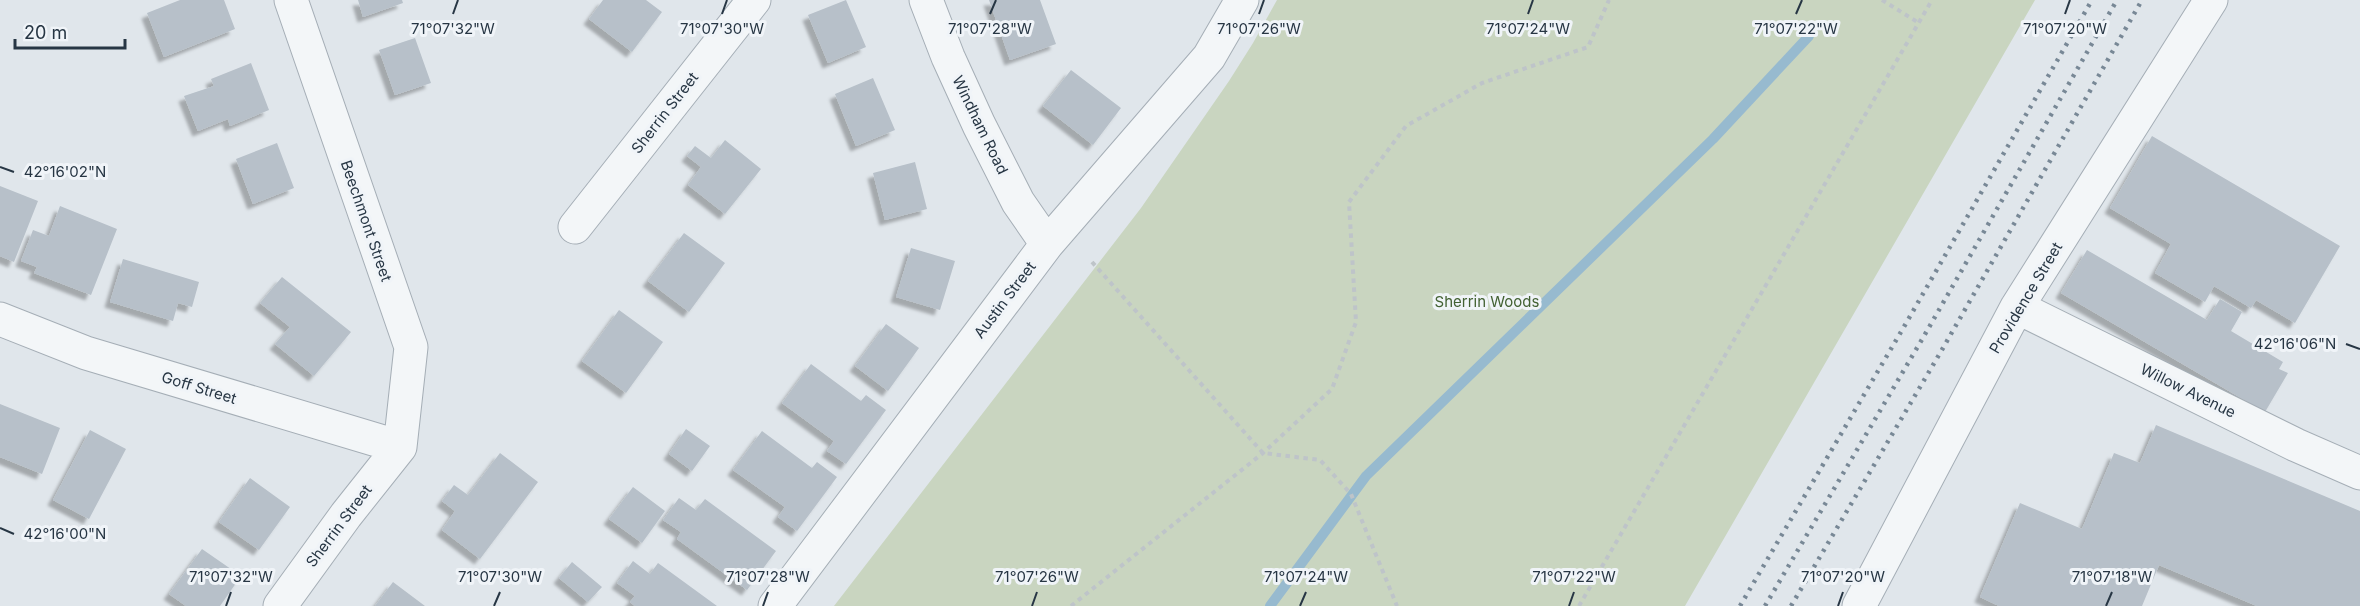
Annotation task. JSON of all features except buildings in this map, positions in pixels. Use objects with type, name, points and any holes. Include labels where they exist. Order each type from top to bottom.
[{"type":"street","name":"Beechmont Street","points":[[291,0],[411,347],[400,447]]},
{"type":"street","name":"Sherrin Street","points":[[575,227],[754,0]]},
{"type":"street","name":"Windham Road","points":[[926,0],[948,57],[979,125],[1018,202],[1047,244]]},
{"type":"street","name":"Austin Street","points":[[775,606],[1047,244],[1209,57],[1242,0]]},
{"type":"street","name":"Providence Street","points":[[1859,606],[2017,307],[2211,0]]},
{"type":"street","name":"Willow Avenue","points":[[2017,307],[2296,445],[2360,473]]},
{"type":"street","name":"Goff Street","points":[[0,319],[86,353],[400,447]]},
{"type":"street","name":"Sherrin Street","points":[[280,606],[346,515],[400,447]]},
{"type":"path","points":[[1071,606],[1263,453],[1332,389],[1356,322],[1349,202],[1406,126],[1482,83],[1588,47],[1609,0]]},
{"type":"path","points":[[1882,0],[1919,23]]},
{"type":"path","points":[[1579,606],[1932,0]]},
{"type":"path","points":[[1092,262],[1263,453],[1320,460],[1351,494],[1397,606]]},
{"type":"green space","name":"Sherrin Woods","points":[[1277,0],[2035,0],[1685,606],[834,606],[1141,208],[1229,81]]},
{"type":"waterway","points":[[1270,606],[1366,476],[1713,139],[1809,36]]},
{"type":"railway","points":[[1740,606],[2092,0]]},
{"type":"railway","points":[[1765,606],[1924,336],[2117,0]]},
{"type":"railway","points":[[1791,606],[1943,348],[2142,0]]}]
